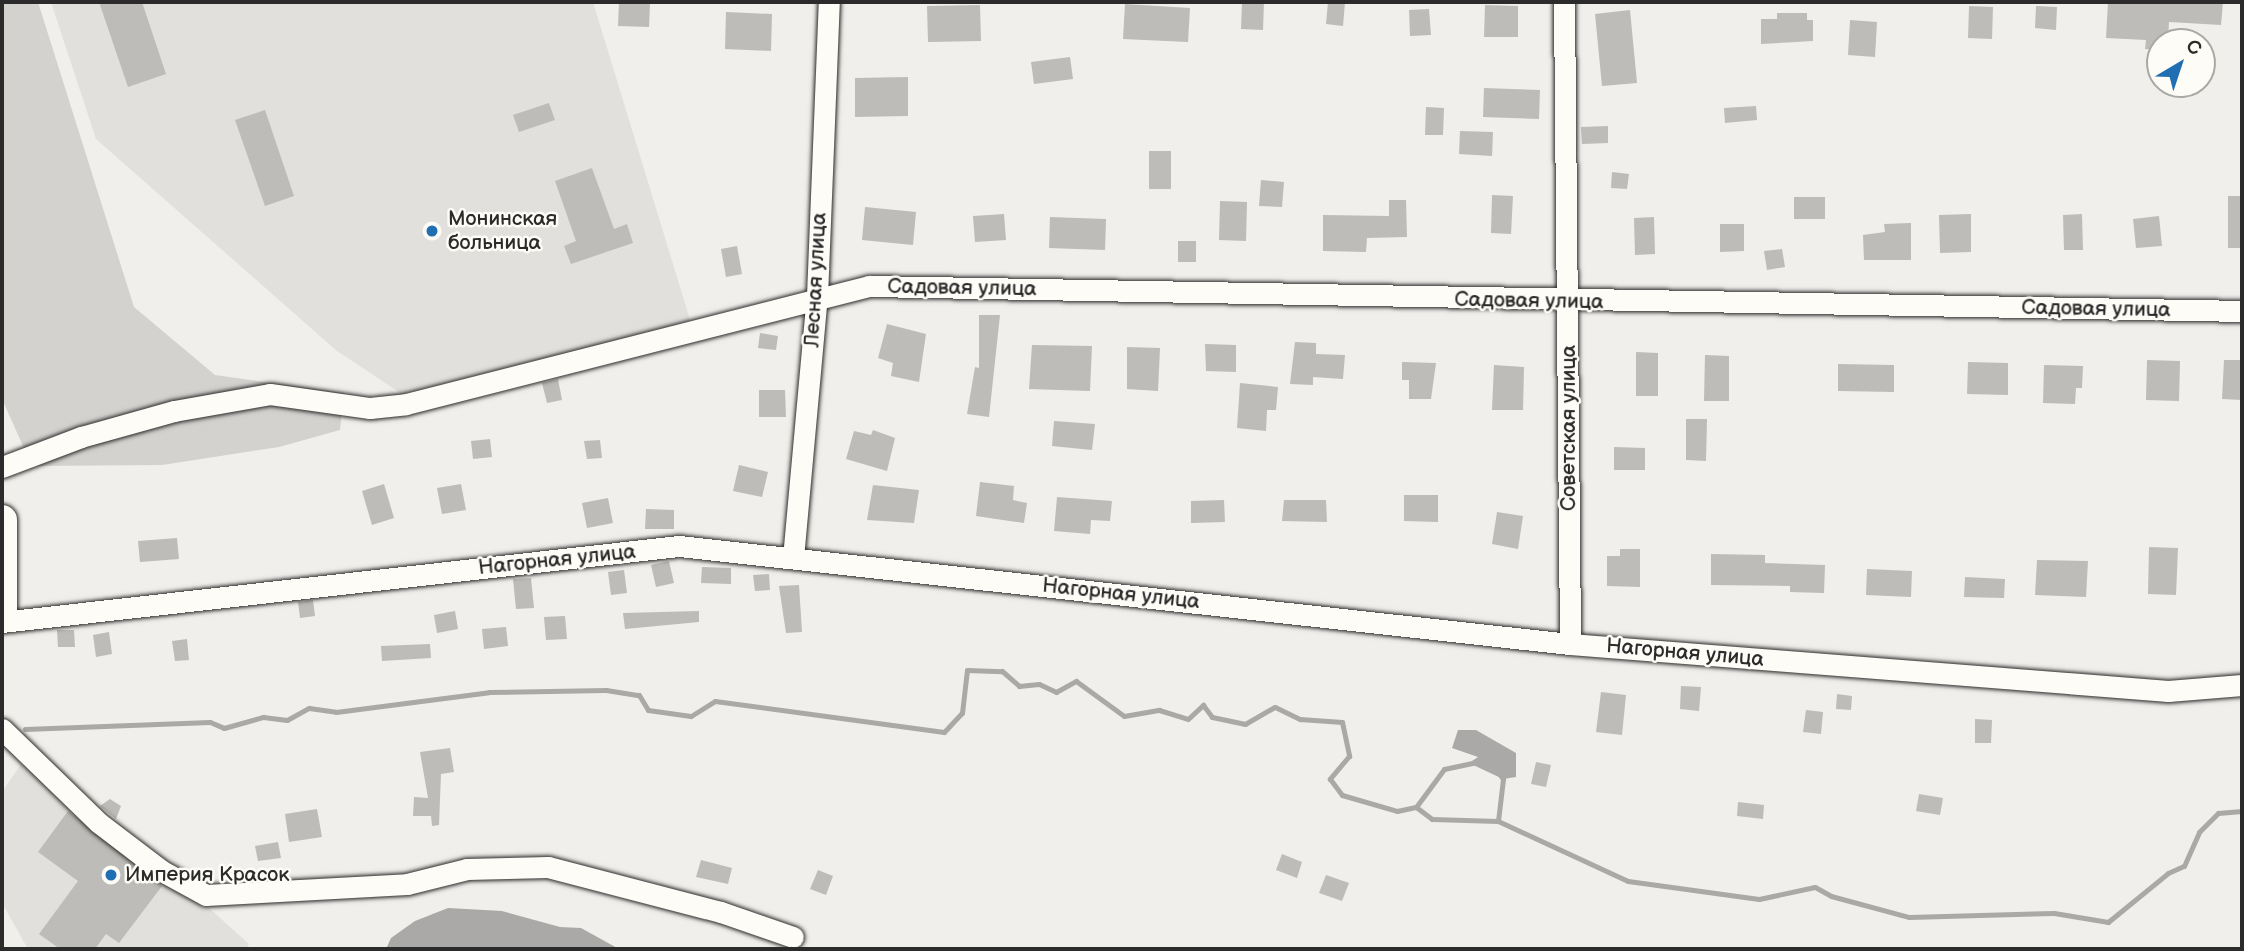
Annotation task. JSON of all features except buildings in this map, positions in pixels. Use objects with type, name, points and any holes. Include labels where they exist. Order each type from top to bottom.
[{"type":"main road","points":[[2,520],[2,615]]},
{"type":"street","name":"Лесная улица","points":[[793,558],[817,296],[829,2]]},
{"type":"street","name":"Советская улица","points":[[1564,2],[1569,302],[1570,644]]},
{"type":"street","name":"Садовая улица","points":[[2,467],[174,411],[271,394],[370,408],[406,404],[817,296],[869,286],[1569,302],[2242,311]]},
{"type":"street","name":"Нагорная улица","points":[[2,622],[679,546],[1570,644],[2168,691],[2242,685]]},
{"type":"street","points":[[2,729],[99,823],[162,871],[206,895],[407,884],[467,869],[548,867],[721,912],[793,936]]},
{"type":"shaded area","points":[[2,2],[38,2],[134,307],[215,375],[344,393],[340,430],[279,447],[162,465],[32,466],[2,399]]},
{"type":"shaded area","name":"Монинская больница","points":[[51,2],[593,2],[691,323],[402,394],[337,351],[96,139]]},
{"type":"shaded area","points":[[1458,730],[1476,730],[1516,753],[1516,777],[1503,779],[1469,763],[1478,757],[1452,748]]},
{"type":"shaded area","points":[[21,764],[202,907],[209,908],[249,944],[246,949],[28,949],[2,903],[2,792]]},
{"type":"shaded area","points":[[448,908],[502,911],[560,927],[581,928],[619,949],[386,949],[391,938],[415,921]]},
{"type":"waterway","points":[[25,729],[210,722],[224,728],[263,717],[287,720],[309,708],[336,712],[489,692],[606,690],[639,695],[648,710],[691,716],[715,701],[944,732],[962,713],[967,670],[1002,671],[1019,686],[1039,684],[1056,692],[1076,681],[1124,716],[1159,710],[1188,719],[1203,705],[1212,717],[1245,724],[1275,707],[1300,719],[1342,722],[1349,756],[1330,779],[1342,795],[1397,811],[1416,807],[1432,819],[1498,821],[1628,881],[1759,899],[1815,887],[1831,896],[1909,917],[2054,913],[2108,922],[2168,873],[2184,866],[2199,832],[2218,813],[2242,811]]},
{"type":"waterway","points":[[1416,807],[1444,769],[1473,763]]},
{"type":"waterway","points":[[1498,821],[1503,779],[1499,773]]},
{"type":"place","name":"Монинская больница","points":[[432,231]]},
{"type":"place","name":"Империя Красок","points":[[111,875]]}]
